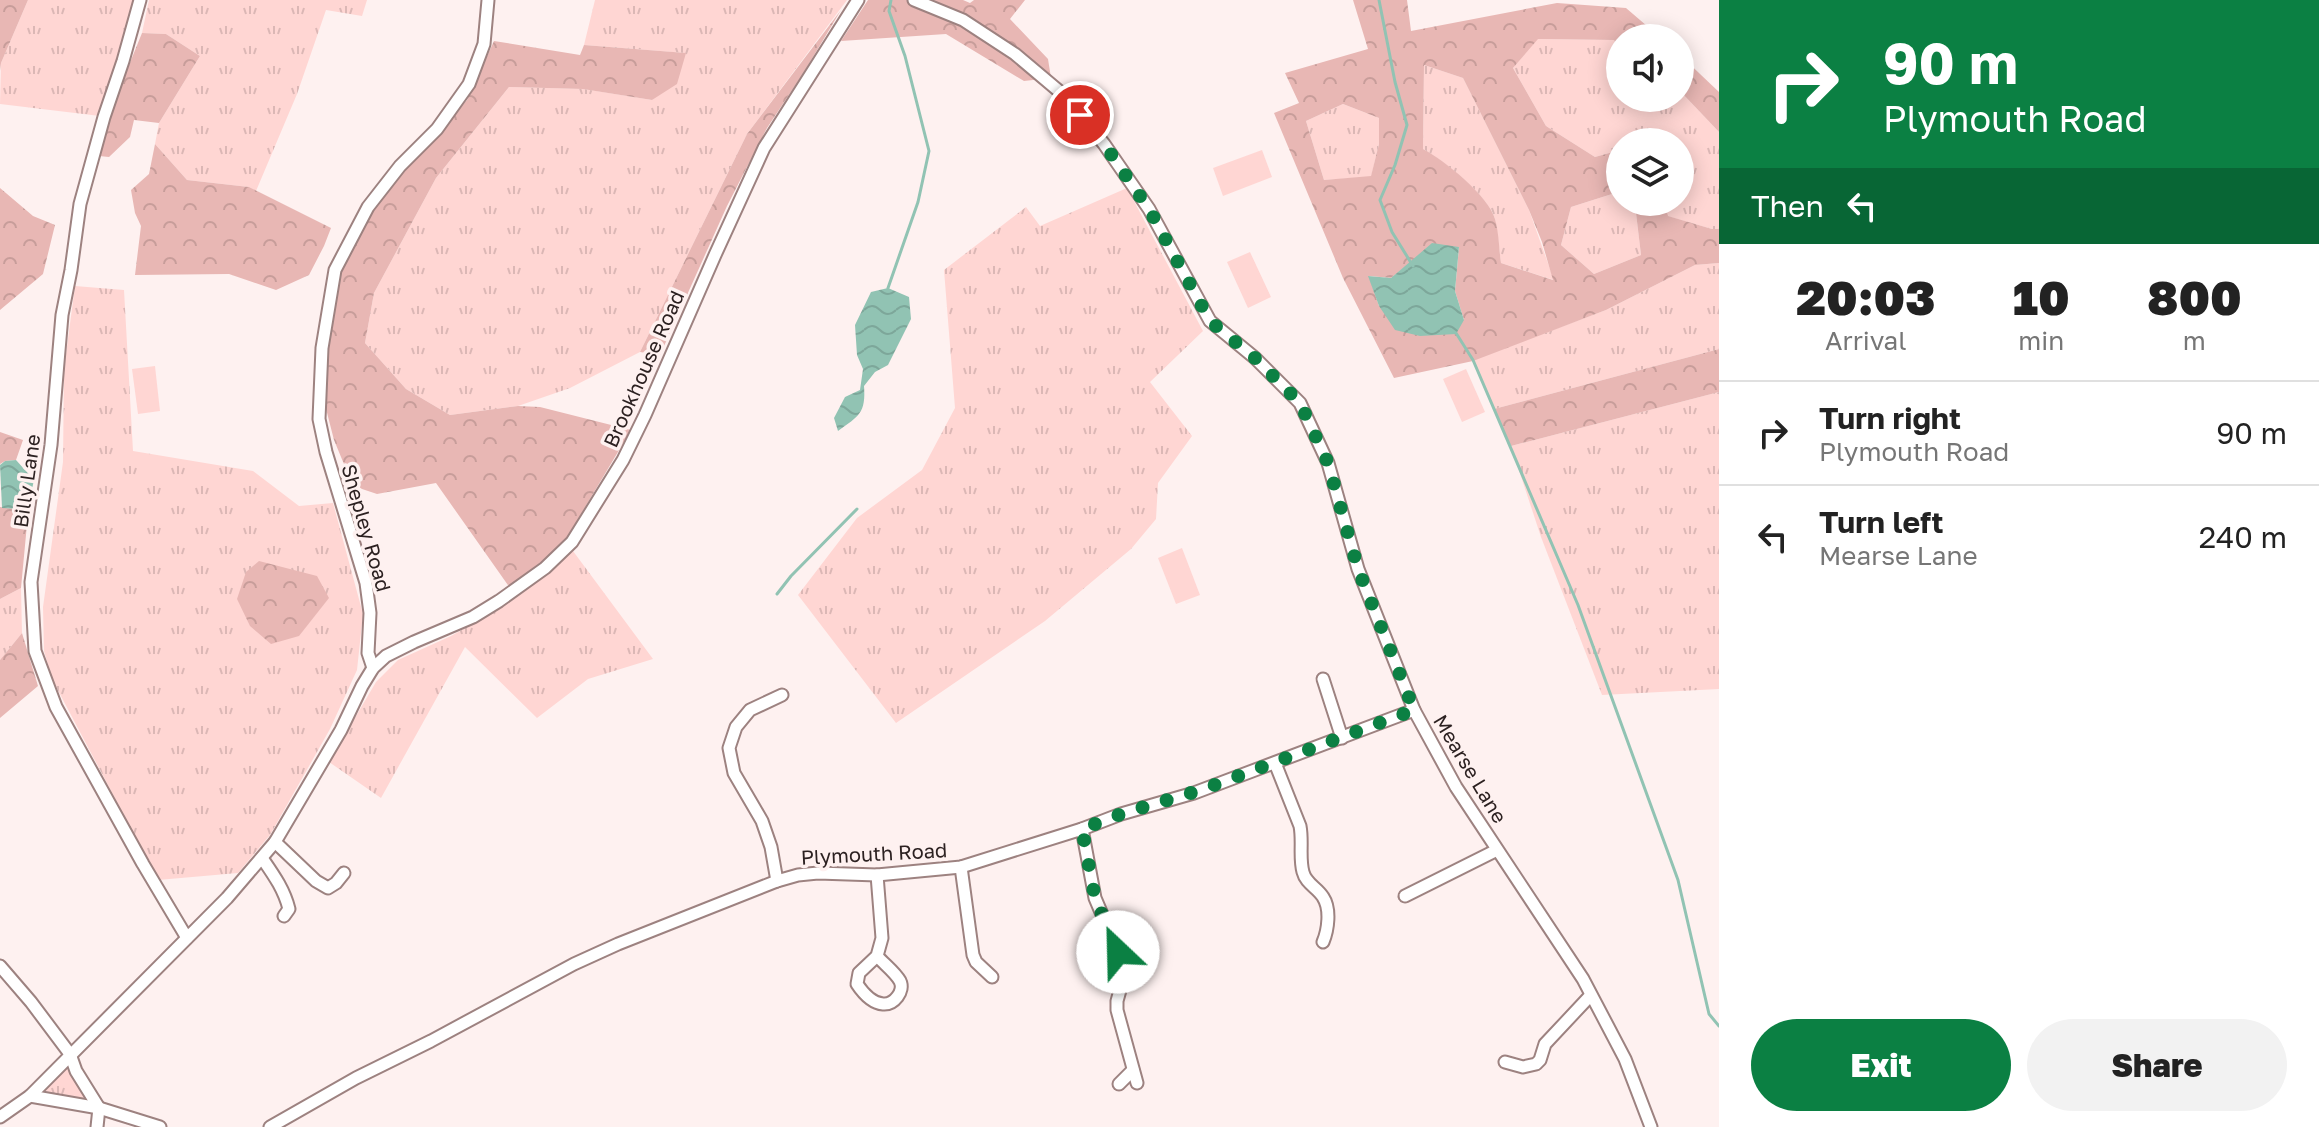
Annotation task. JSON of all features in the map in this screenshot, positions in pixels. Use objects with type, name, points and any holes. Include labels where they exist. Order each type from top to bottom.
[{"type":"street","name":"Billy Lane","points":[[140,0],[80,204],[62,315],[51,445],[31,582],[35,651],[56,707],[187,938]]},
{"type":"street","name":"Shepley Road","points":[[373,668],[368,653],[370,613],[366,583],[319,419],[322,348],[335,270],[368,207],[400,166],[437,129],[469,84],[484,44],[488,0]]},
{"type":"street","name":"Brookhouse Road","points":[[373,668],[386,656],[473,617],[499,601],[545,568],[572,542],[623,460],[645,415],[764,148],[858,0]]},
{"type":"street","name":"Mearse Lane","points":[[914,0],[963,20],[1015,54],[1066,97],[1104,144],[1149,209],[1210,321],[1255,358],[1300,403],[1328,463],[1358,569],[1414,710],[1456,787],[1583,979],[1625,1059],[1651,1127]]},
{"type":"street","points":[[0,1117],[30,1096],[227,898],[262,858],[275,842],[341,730],[373,668]]},
{"type":"street","points":[[1323,679],[1342,738]]},
{"type":"street","points":[[777,881],[771,847],[762,821],[734,773],[729,748],[736,727],[750,710],[782,695]]},
{"type":"street","name":"Plymouth Road","points":[[270,1127],[356,1078],[574,964],[777,881],[818,873],[877,875],[961,867],[1194,793],[1414,710]]},
{"type":"street","points":[[1275,763],[1300,826],[1304,878],[1325,901],[1328,926],[1323,942]]},
{"type":"street","points":[[1082,829],[1095,898],[1121,959],[1124,976],[1117,1010],[1137,1083]]},
{"type":"street","points":[[275,842],[316,881],[328,888],[344,873]]},
{"type":"street","points":[[1405,896],[1497,850]]},
{"type":"street","points":[[262,858],[278,881],[287,902],[289,909],[284,916]]},
{"type":"street","points":[[961,867],[973,955],[992,977]]},
{"type":"street","points":[[877,875],[882,938],[877,956]]},
{"type":"street","points":[[0,966],[70,1054],[76,1071],[99,1108],[97,1127]]},
{"type":"street","points":[[1505,1062],[1523,1067],[1536,1064],[1545,1044],[1590,996]]},
{"type":"street","points":[[1119,1084],[1133,1070]]},
{"type":"street","points":[[30,1096],[99,1108],[160,1127]]},
{"type":"green space","points":[[0,0],[28,0],[0,71]]},
{"type":"green space","points":[[28,0],[134,0],[100,116],[0,104],[1,63]]},
{"type":"green space","points":[[149,0],[367,0],[362,16],[326,10],[297,94],[256,191],[249,187],[187,180],[155,144],[159,123],[200,56],[166,34],[142,33]]},
{"type":"green space","points":[[595,0],[847,0],[747,134],[640,352],[570,388],[518,406],[450,415],[406,389],[365,343],[374,293],[436,178],[509,87],[584,89],[652,100],[685,53],[584,45]]},
{"type":"green space","points":[[868,0],[963,0],[970,3],[974,0],[1025,0],[1010,19],[1048,59],[1051,78],[1024,81],[946,34],[841,41]]},
{"type":"green space","points":[[1353,0],[1407,0],[1411,31],[1557,3],[1626,8],[1645,24],[1606,24],[1606,40],[1538,39],[1513,68],[1546,126],[1595,157],[1606,154],[1606,196],[1571,207],[1561,245],[1594,274],[1641,255],[1636,216],[1668,216],[1719,229],[1719,263],[1695,265],[1606,310],[1473,361],[1394,378],[1343,278],[1274,113],[1299,103],[1285,73],[1368,49]],"holes":[[[1424,65],[1463,78],[1529,210],[1553,280],[1501,263],[1491,210],[1465,180],[1423,149]],[[1343,104],[1379,118],[1379,144],[1371,176],[1324,180],[1306,121]],[[1459,247],[1455,291],[1464,320],[1379,306],[1369,276],[1391,278],[1411,262]]]},
{"type":"green space","points":[[841,10],[767,128],[727,206],[660,355],[640,352],[747,134]]},
{"type":"green space","points":[[142,33],[166,34],[200,56],[159,123],[134,120],[130,137],[109,157],[99,156],[108,117]]},
{"type":"green space","points":[[1537,39],[1606,40],[1606,112],[1694,112],[1694,106],[1719,132],[1719,229],[1667,216],[1694,216],[1694,128],[1606,128],[1606,154],[1595,157],[1546,126],[1513,68]]},
{"type":"green space","points":[[494,41],[580,55],[584,45],[686,53],[677,84],[652,100],[583,89],[509,87],[436,178],[374,293],[365,343],[406,389],[450,415],[518,406],[540,407],[631,430],[562,546],[510,588],[436,483],[377,494],[353,486],[334,440],[323,397],[334,307],[343,264],[371,209],[467,100]]},
{"type":"green space","points":[[1424,65],[1463,78],[1529,210],[1554,280],[1501,263],[1491,210],[1464,180],[1423,149]]},
{"type":"green space","points":[[1694,68],[1719,92],[1719,132],[1694,106]]},
{"type":"green space","points":[[1343,104],[1379,118],[1379,144],[1371,177],[1324,180],[1306,121]]},
{"type":"green space","points":[[155,144],[187,180],[249,187],[331,228],[309,275],[276,290],[229,274],[135,275],[141,226],[131,190],[149,174]]},
{"type":"green space","points":[[1262,150],[1272,177],[1223,196],[1213,168]]},
{"type":"green space","points":[[0,188],[33,216],[55,225],[43,274],[0,310]]},
{"type":"green space","points":[[1127,188],[1203,331],[1150,382],[1192,436],[1158,483],[1156,519],[1131,549],[1045,621],[896,723],[798,595],[857,518],[922,470],[955,408],[944,270],[1026,207],[1040,226]]},
{"type":"green space","points":[[1606,196],[1606,216],[1636,216],[1641,255],[1594,274],[1561,245],[1571,207]]},
{"type":"green space","points":[[1250,252],[1271,297],[1248,308],[1227,262]]},
{"type":"green space","points":[[1719,263],[1719,349],[1494,409],[1473,360],[1606,310],[1695,265]]},
{"type":"green space","points":[[75,286],[124,290],[133,451],[253,471],[299,506],[333,503],[363,614],[357,670],[330,729],[270,835],[238,873],[158,880],[52,679],[44,651],[43,607],[63,462],[64,369]]},
{"type":"green space","points":[[1719,349],[1719,392],[1511,446],[1494,409]]},
{"type":"green space","points":[[155,366],[160,411],[138,414],[132,369]]},
{"type":"green space","points":[[1466,369],[1485,412],[1462,422],[1443,379]]},
{"type":"green space","points":[[1719,392],[1719,689],[1602,695],[1541,537],[1511,446]]},
{"type":"green space","points":[[0,432],[23,440],[16,460],[0,464]]},
{"type":"green space","points":[[29,503],[21,588],[0,599],[0,507],[18,509]]},
{"type":"green space","points":[[1182,548],[1200,595],[1176,604],[1158,558]]},
{"type":"green space","points":[[573,551],[653,659],[588,679],[537,718],[465,647],[381,798],[329,762],[376,682],[398,660],[451,636],[502,607]]},
{"type":"green space","points":[[259,561],[317,576],[329,598],[299,636],[271,644],[250,626],[237,599],[246,572]]},
{"type":"green space","points":[[21,588],[22,633],[0,660],[0,599]]},
{"type":"green space","points":[[22,633],[38,686],[0,718],[0,660]]},
{"type":"green space","points":[[68,1065],[86,1097],[83,1099],[45,1093],[43,1090]]},
{"type":"water","points":[[1432,243],[1459,247],[1455,291],[1464,320],[1456,334],[1420,336],[1395,330],[1379,306],[1368,276],[1391,278]]},
{"type":"water","points":[[888,288],[909,297],[911,319],[888,365],[875,372],[864,386],[860,413],[838,431],[834,418],[845,397],[860,390],[863,369],[857,355],[855,325],[871,292]]},
{"type":"water","points":[[16,460],[34,480],[29,503],[18,509],[2,508],[0,465]]},
{"type":"waterway","points":[[888,288],[918,202],[929,151],[905,56],[889,11],[891,0]]},
{"type":"waterway","points":[[1379,0],[1407,125],[1380,200],[1392,232],[1413,266]]},
{"type":"waterway","points":[[1456,333],[1473,360],[1578,605],[1678,880],[1709,1014],[1719,1026]]},
{"type":"waterway","points":[[777,594],[857,509]]},
{"type":"route","points":[[1080,115],[1149,209],[1210,321],[1255,358],[1300,403],[1328,463],[1358,569],[1414,710],[1201,790],[1082,829],[1095,898],[1118,952]]}]
